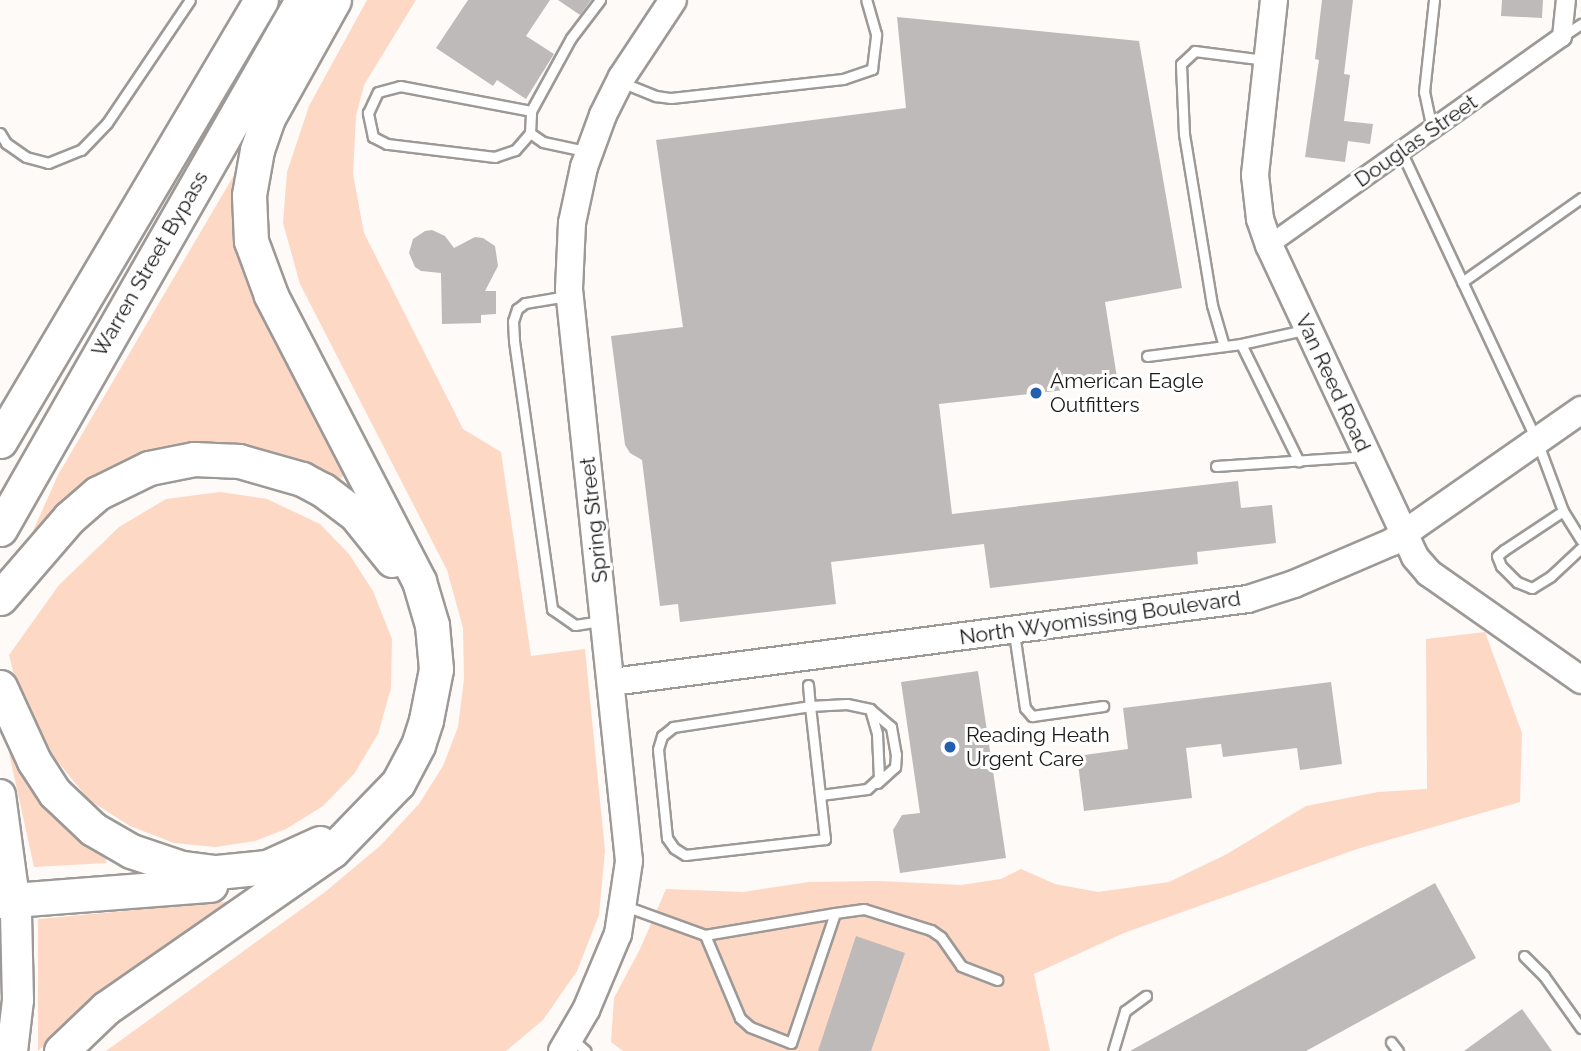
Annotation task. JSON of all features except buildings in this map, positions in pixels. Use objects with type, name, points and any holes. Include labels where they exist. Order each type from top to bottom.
[{"type":"highway","name":"Warren Street Bypass","points":[[0,441],[261,0]]},
{"type":"highway","name":"Warren Street Bypass","points":[[0,529],[302,0]]},
{"type":"highway","points":[[61,1051],[106,1009],[332,851],[384,800],[408,767],[426,720],[436,669],[432,625],[419,581],[271,295],[251,241],[249,195],[257,150],[268,118],[334,0]]},
{"type":"highway","points":[[0,598],[69,518],[98,493],[149,468],[194,460],[239,461],[302,479],[343,504],[381,544],[393,561],[411,601],[420,658],[419,694],[415,712],[389,773],[371,798],[339,831],[303,852],[267,867],[217,872],[190,869],[131,851],[93,829],[55,793],[34,761],[0,687]]},
{"type":"highway","points":[[7,890],[250,882],[284,874],[332,851]]},
{"type":"highway","points":[[7,890],[190,869]]},
{"type":"main road","points":[[0,795],[18,1000],[12,1051]]},
{"type":"street","name":"Spring Street","points":[[573,1046],[618,934],[629,861],[569,296],[572,223],[589,152],[620,81],[673,0]]},
{"type":"street","name":"Van Reed Road","points":[[1274,0],[1255,174],[1260,219],[1269,245],[1415,557],[1429,573],[1581,680]]},
{"type":"street","points":[[1562,37],[1566,0]]},
{"type":"street","name":"Douglas Street","points":[[1269,245],[1562,37]]},
{"type":"street","name":"North Wyomissing Boulevard","points":[[612,682],[1248,599],[1301,581],[1403,534],[1581,410]]},
{"type":"lane","points":[[0,133],[6,143],[26,158],[48,163],[80,150],[107,123],[190,0]]},
{"type":"lane","points":[[531,111],[400,86],[378,92],[368,113],[373,137],[387,144],[495,158],[515,150],[530,133],[531,111],[571,38],[600,0]]},
{"type":"lane","points":[[620,81],[656,96],[671,98],[843,79],[872,69],[876,34],[866,0]]},
{"type":"lane","points":[[1432,130],[1424,92],[1434,0]]},
{"type":"lane","points":[[1562,37],[1581,24]]},
{"type":"lane","points":[[1224,346],[1212,305],[1184,134],[1181,64],[1195,51],[1267,60]]},
{"type":"lane","points":[[530,133],[543,142],[589,152]]},
{"type":"lane","points":[[1401,151],[1537,440],[1563,511],[1581,540]]},
{"type":"lane","points":[[1462,282],[1581,198]]},
{"type":"lane","points":[[569,296],[525,303],[517,309],[513,321],[514,341],[552,609],[575,625],[605,621]]},
{"type":"lane","points":[[1147,356],[1241,344],[1308,329]]},
{"type":"lane","points":[[1241,344],[1299,462]]},
{"type":"lane","points":[[1216,466],[1366,456]]},
{"type":"lane","points":[[1563,511],[1497,556],[1500,566],[1517,582],[1532,588],[1551,576],[1581,548]]},
{"type":"lane","points":[[1013,631],[1025,708],[1032,716],[1104,706]]},
{"type":"lane","points":[[808,685],[810,706],[820,795],[825,838],[685,855],[674,848],[667,838],[658,749],[667,731],[673,727],[810,706],[847,704],[870,709],[891,727],[896,754],[895,767],[875,784],[859,791],[820,795]]},
{"type":"lane","points":[[870,709],[875,722],[880,767],[875,784]]},
{"type":"lane","points":[[624,906],[705,935],[864,909],[931,930],[941,937],[961,966],[997,980]]},
{"type":"lane","points":[[705,935],[740,1018],[750,1027],[790,1047],[835,913]]},
{"type":"lane","points":[[1524,956],[1544,976],[1581,1028]]},
{"type":"lane","points":[[1113,1051],[1125,1011],[1146,996]]},
{"type":"lane","points":[[1391,1042],[1398,1051]]},
{"type":"shaded area","points":[[367,0],[416,0],[364,85],[356,116],[353,174],[364,233],[463,429],[501,452],[531,656],[585,649],[605,851],[599,915],[577,971],[543,1020],[506,1051],[106,1051],[325,892],[381,845],[419,804],[443,766],[458,727],[464,679],[463,628],[447,570],[300,284],[283,223],[287,172],[309,106]]},
{"type":"shaded area","points":[[237,170],[348,471],[334,485],[225,450],[41,535],[33,531],[58,475]]},
{"type":"shaded area","points":[[220,492],[267,499],[320,524],[349,554],[373,591],[392,639],[391,688],[378,734],[354,774],[323,806],[286,829],[255,841],[215,847],[174,843],[130,826],[89,800],[54,757],[18,691],[9,655],[59,585],[119,527],[166,499]]},
{"type":"shaded area","points":[[1485,632],[1522,733],[1520,802],[1357,849],[1124,933],[1034,974],[1050,1051],[623,1051],[611,1042],[614,998],[640,949],[666,889],[743,892],[809,882],[879,881],[961,885],[1001,879],[1021,869],[1055,884],[1098,892],[1169,882],[1227,854],[1306,806],[1378,792],[1427,789],[1426,639]]},
{"type":"shaded area","points":[[4,730],[102,851],[107,863],[34,867]]},
{"type":"shaded area","points":[[244,900],[64,1026],[38,1051],[38,919]]},
{"type":"place","name":"American Eagle Outfitters","points":[[1036,393]]},
{"type":"place","name":"Reading Heath Urgent Care","points":[[950,747]]}]
